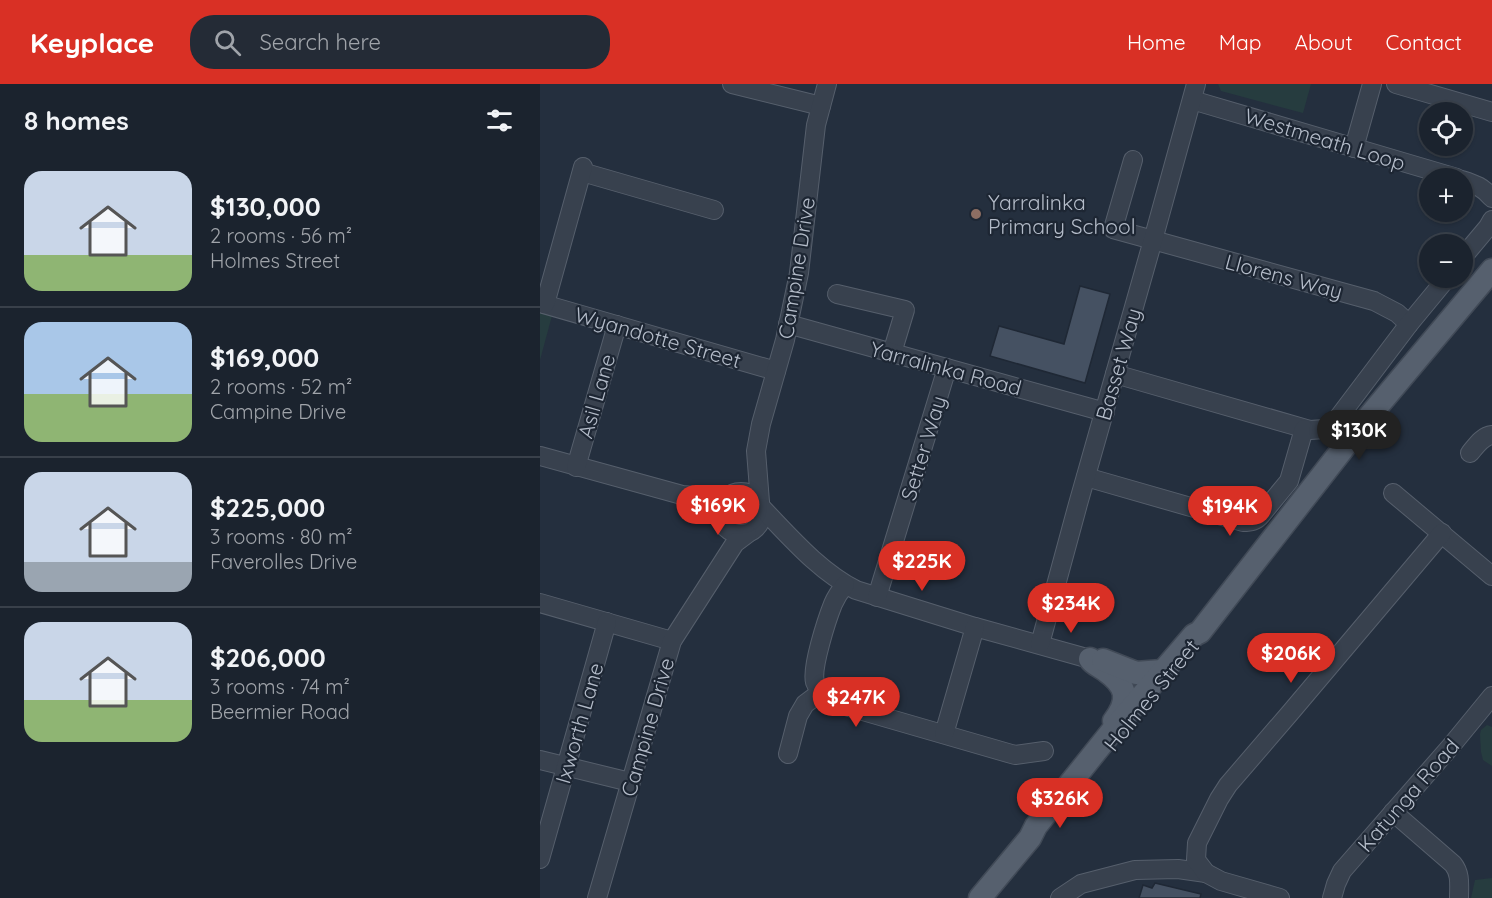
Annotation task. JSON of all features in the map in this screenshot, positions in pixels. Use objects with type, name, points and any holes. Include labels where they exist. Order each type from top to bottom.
[{"type":"main road","name":"Holmes Street","points":[[980,898],[1162,671],[1194,635],[1200,632],[1356,432],[1492,270]]},
{"type":"main road","name":"Holmes Street","points":[[1030,838],[1040,831],[1161,687],[1199,638],[1200,632]]},
{"type":"main road","points":[[1058,799],[1068,774],[1110,727],[1125,701],[1117,680],[1105,669],[1092,663],[1090,659],[1107,661],[1136,674],[1162,671]]},
{"type":"street","points":[[732,84],[821,106]]},
{"type":"street","name":"Campine Drive","points":[[761,505],[756,451],[799,273],[816,125],[827,84]]},
{"type":"street","points":[[1354,148],[1372,84]]},
{"type":"street","points":[[1396,84],[1492,112]]},
{"type":"street","name":"Westmeath Loop","points":[[1194,92],[1354,148],[1423,168]]},
{"type":"street","name":"Basset Way","points":[[1041,644],[1194,92]]},
{"type":"street","name":"Llorens Way","points":[[1133,160],[1113,229],[1374,301],[1397,313],[1409,324]]},
{"type":"street","points":[[542,304],[583,170],[714,210]]},
{"type":"street","points":[[1473,183],[1485,190],[1492,198]]},
{"type":"street","points":[[1473,245],[1492,220]]},
{"type":"street","points":[[1115,374],[1304,429],[1320,430],[1335,422],[1439,288]]},
{"type":"street","points":[[837,294],[905,310],[892,353]]},
{"type":"street","name":"Wyandotte Street","points":[[542,304],[776,371]]},
{"type":"street","name":"Yarralinka Road","points":[[788,324],[1105,412]]},
{"type":"street","name":"Asil Lane","points":[[576,467],[616,325]]},
{"type":"street","name":"Setter Way","points":[[877,597],[947,368]]},
{"type":"street","points":[[1086,477],[1243,522],[1251,522],[1261,515],[1289,481],[1304,429]]},
{"type":"street","points":[[1470,453],[1484,438],[1492,435]]},
{"type":"street","name":"Campine Drive","points":[[732,494],[756,451]]},
{"type":"street","points":[[540,456],[682,495],[708,497],[742,491],[750,493],[756,496],[761,505],[799,546],[822,568],[845,585],[864,594],[1090,659]]},
{"type":"street","points":[[1393,493],[1492,576]]},
{"type":"street","points":[[723,522],[721,507],[732,494]]},
{"type":"street","points":[[682,495],[703,506],[734,533],[767,534],[799,546]]},
{"type":"street","points":[[750,532],[761,521],[763,514],[761,505]]},
{"type":"street","name":"Campine Drive","points":[[721,566],[723,522]]},
{"type":"street","name":"Campine Drive","points":[[597,898],[672,641],[735,543],[750,532]]},
{"type":"street","points":[[1206,873],[1196,860],[1197,843],[1228,785],[1442,533]]},
{"type":"street","points":[[845,585],[833,605],[814,668],[816,682],[821,692],[830,700],[1015,754],[1044,750]]},
{"type":"street","points":[[540,603],[672,641]]},
{"type":"street","name":"Ixworth Lane","points":[[542,847],[567,768],[607,622]]},
{"type":"street","points":[[944,734],[975,627]]},
{"type":"street","points":[[788,754],[798,716],[805,704],[821,692]]},
{"type":"street","name":"Katunga Road","points":[[1332,898],[1342,871],[1491,699]]},
{"type":"street","points":[[540,760],[630,782]]},
{"type":"street","points":[[1393,812],[1457,869],[1459,898]]},
{"type":"street","points":[[1060,898],[1081,884],[1102,877],[1136,870],[1178,869],[1206,873],[1221,881],[1280,898]]},
{"type":"green space","points":[[1218,84],[1311,84],[1303,113],[1221,91]]},
{"type":"green space","points":[[540,309],[553,312],[540,360]]},
{"type":"green space","points":[[1487,725],[1492,727],[1492,766],[1483,760],[1481,752],[1480,734]]},
{"type":"green space","points":[[1492,878],[1492,898],[1471,898],[1475,880]]},
{"type":"building","points":[[1080,286],[1110,294],[1085,383],[990,356],[999,326],[1064,344]]},
{"type":"building","points":[[1155,883],[1201,894],[1200,898],[1139,898],[1143,885],[1152,888]]},
{"type":"place","name":"Yarralinka Primary School","points":[[976,214]]}]
